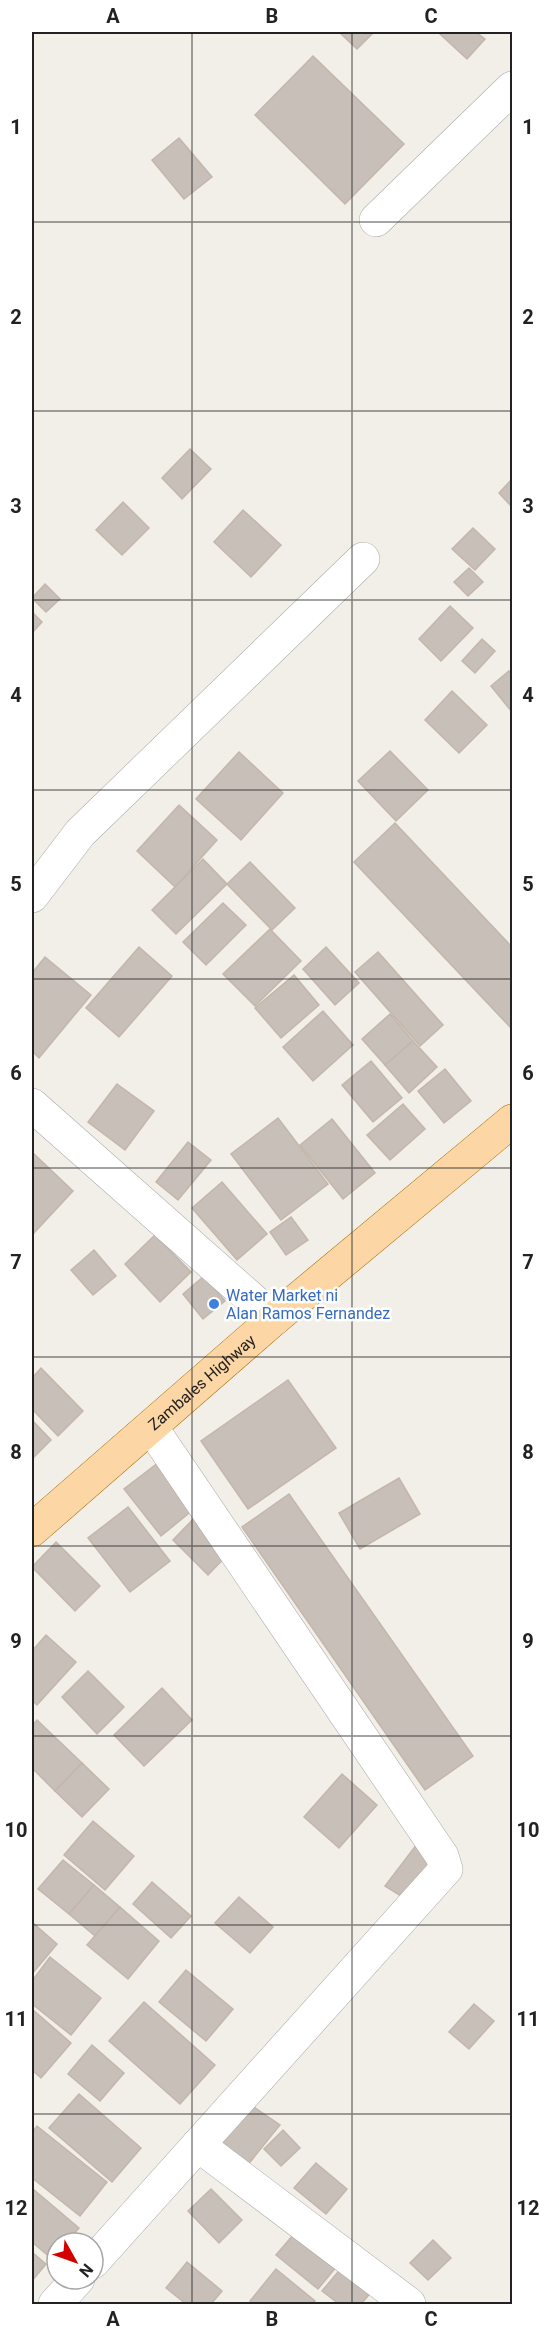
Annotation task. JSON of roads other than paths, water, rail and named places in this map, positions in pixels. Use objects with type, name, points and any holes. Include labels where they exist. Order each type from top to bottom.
[{"type":"main road","name":"Zambales Highway","points":[[32,1530],[274,1319],[513,1120]]},
{"type":"street","points":[[375,220],[513,88]]},
{"type":"street","points":[[32,896],[80,833],[363,559]]},
{"type":"street","points":[[32,1105],[274,1319]]},
{"type":"street","points":[[105,2249],[446,1869],[442,1856],[151,1426]]},
{"type":"street","points":[[198,2145],[409,2304]]},
{"type":"street","points":[[55,2304],[67,2291]]},
{"type":"place","name":"Water Market ni Alan Ramos Fernandez","points":[[214,1304]]}]
